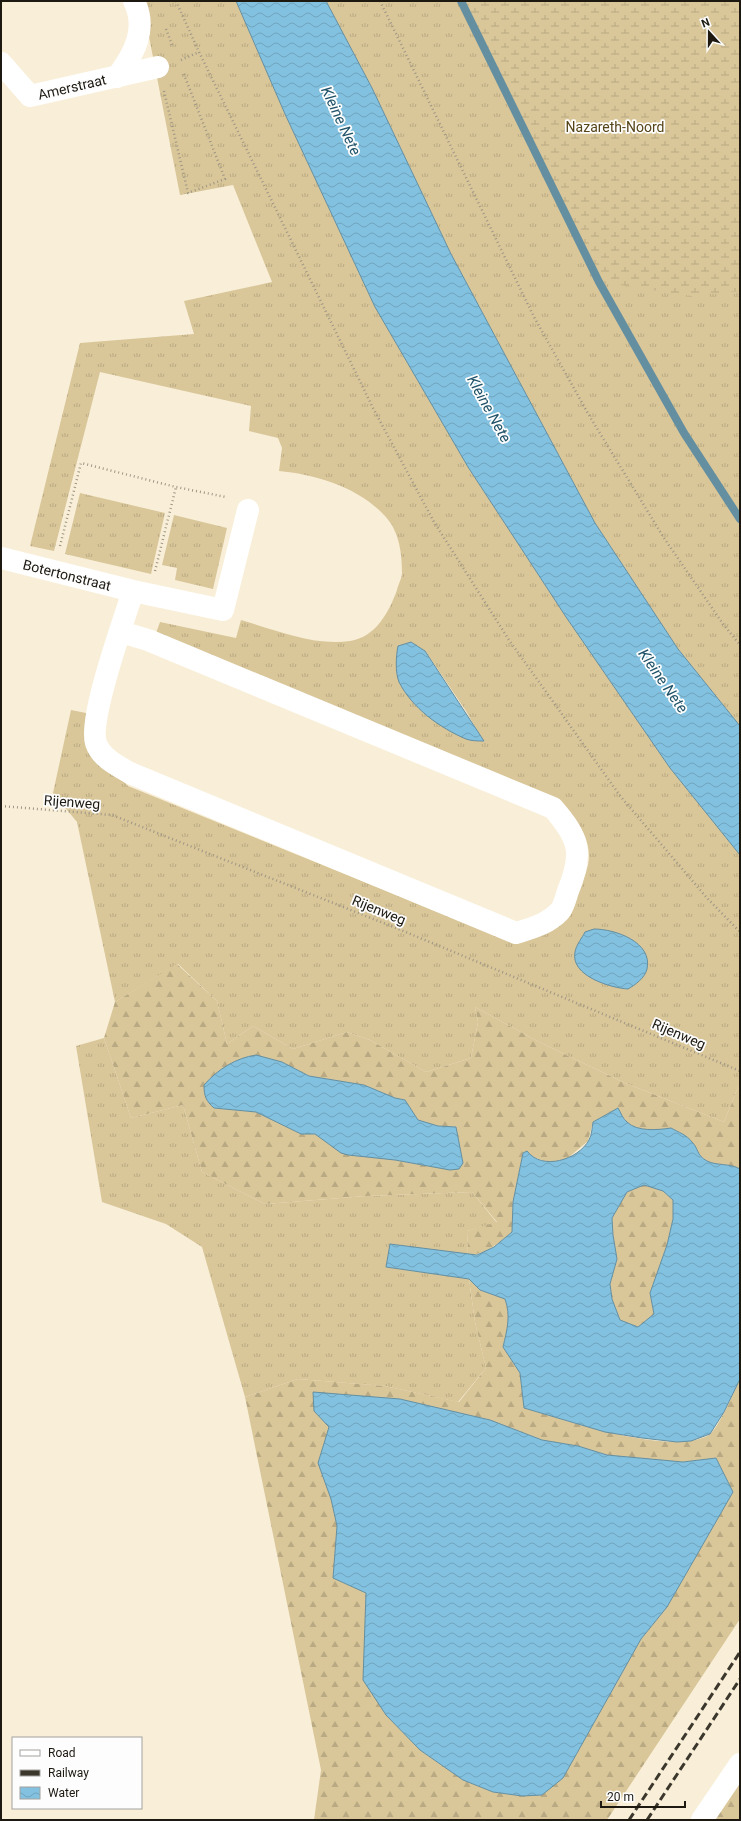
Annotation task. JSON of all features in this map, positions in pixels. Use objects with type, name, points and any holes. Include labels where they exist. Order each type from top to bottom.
[{"type":"street","points":[[117,76],[131,58],[139,40],[140,21],[134,1]]},
{"type":"street","name":"Amerstraat","points":[[1,63],[30,96],[158,68]]},
{"type":"street","name":"Botertonstraat","points":[[1,558],[141,593],[223,610],[248,510]]},
{"type":"street","points":[[121,632],[155,643],[553,808],[569,826],[576,842],[578,860],[561,910],[541,925],[516,933],[130,773],[108,760],[96,744],[95,726],[99,704],[121,632],[141,593]]},
{"type":"street","points":[[702,1820],[740,1764]]},
{"type":"path","points":[[176,1],[199,52],[369,402],[434,522],[509,640],[621,797],[707,898],[740,932]]},
{"type":"path","points":[[380,1],[534,317],[622,471],[664,538],[723,624],[740,645]]},
{"type":"path","points":[[165,28],[173,48]]},
{"type":"path","points":[[158,68],[188,193],[225,179],[181,68]]},
{"type":"path","points":[[54,571],[81,463],[176,488],[228,497]]},
{"type":"path","points":[[141,593],[176,488]]},
{"type":"path","name":"Rijenweg","points":[[1,806],[112,815],[403,931],[740,1071]]},
{"type":"green space","points":[[142,1],[236,1],[285,114],[375,307],[468,467],[566,617],[670,768],[740,855],[740,1087],[738,1087],[724,1122],[625,1083],[539,1042],[475,1007],[478,1022],[471,1058],[426,1072],[370,1040],[347,1032],[293,1049],[253,1026],[227,1044],[217,1001],[178,964],[115,1002],[77,822],[53,793],[71,710],[86,713],[92,750],[128,786],[500,937],[578,892],[586,872],[589,856],[586,839],[578,823],[562,803],[155,636],[160,622],[236,638],[241,620],[308,639],[336,642],[350,641],[359,639],[374,629],[385,615],[394,598],[402,573],[402,565],[399,542],[390,522],[375,506],[350,490],[322,479],[279,471],[282,448],[278,438],[249,431],[251,406],[100,372],[54,551],[30,546],[80,343],[194,334],[184,301],[272,282],[233,185],[180,195]],"holes":[[[411,642],[426,652],[466,711],[483,741],[467,739],[439,725]]]},
{"type":"green space","name":"Nazareth-Noord","points":[[326,1],[740,1],[740,726],[678,649],[595,523],[451,254],[372,88]]},
{"type":"green space","points":[[461,1],[740,1],[740,291],[692,296],[599,282]]},
{"type":"green space","points":[[80,493],[165,513],[151,574],[65,554]]},
{"type":"green space","points":[[174,515],[227,528],[213,589],[175,580],[177,568],[162,565]]},
{"type":"green space","points":[[177,964],[217,1001],[227,1044],[253,1026],[293,1049],[347,1032],[370,1040],[426,1072],[471,1058],[478,1022],[475,1007],[539,1042],[625,1083],[724,1122],[738,1087],[740,1087],[740,1169],[707,1161],[701,1156],[690,1140],[671,1128],[648,1130],[631,1125],[626,1121],[618,1109],[593,1122],[588,1141],[568,1158],[555,1162],[544,1161],[523,1153],[513,1202],[512,1232],[497,1244],[480,1253],[468,1255],[467,1231],[497,1222],[472,1192],[366,1196],[265,1204],[202,1172],[183,1105],[131,1118],[104,1038],[115,1002]],"holes":[[[282,1062],[309,1076],[364,1085],[395,1098],[405,1100],[418,1120],[438,1126],[456,1127],[463,1163],[433,1167],[395,1160],[315,1134],[301,1134],[256,1112],[214,1108]]]},
{"type":"green space","points":[[104,1038],[131,1118],[183,1105],[202,1172],[265,1204],[366,1196],[472,1192],[497,1223],[467,1231],[468,1255],[391,1244],[386,1267],[469,1279],[475,1322],[486,1368],[458,1402],[385,1386],[298,1379],[245,1397],[202,1247],[166,1224],[102,1202],[76,1046]]},
{"type":"green space","points":[[644,1185],[663,1191],[673,1200],[673,1219],[667,1245],[650,1293],[654,1314],[638,1327],[620,1320],[612,1299],[610,1284],[617,1259],[612,1218],[627,1192]]},
{"type":"green space","points":[[469,1279],[480,1290],[505,1299],[508,1317],[503,1347],[520,1373],[524,1408],[591,1428],[618,1434],[670,1442],[692,1441],[709,1435],[722,1417],[740,1379],[740,1619],[607,1820],[314,1820],[321,1770],[245,1397],[298,1379],[385,1386],[459,1402],[486,1368],[475,1322]],"holes":[[[386,1399],[400,1399],[490,1420],[542,1440],[578,1446],[607,1455],[683,1462],[716,1458],[733,1492],[667,1607],[641,1639],[563,1778],[522,1796],[493,1792],[463,1780],[420,1750],[386,1715],[364,1680],[366,1593],[333,1578],[337,1526],[331,1499],[318,1463],[329,1427]]]},
{"type":"green space","points":[[740,1780],[740,1820],[712,1820]]},
{"type":"water","name":"Kleine Nete","points":[[236,1],[326,1],[372,88],[451,254],[595,523],[678,649],[740,726],[740,855],[670,768],[566,617],[468,467],[375,307],[285,114]]},
{"type":"water","points":[[411,642],[425,651],[484,741],[468,740],[446,729],[419,709],[411,700],[399,682],[396,664],[398,646]]},
{"type":"water","points":[[594,929],[612,931],[622,935],[638,944],[644,951],[647,960],[647,969],[637,983],[628,989],[612,986],[593,979],[579,968],[575,960],[575,952],[585,932]]},
{"type":"water","points":[[256,1055],[282,1062],[309,1076],[364,1085],[395,1098],[405,1100],[418,1120],[438,1126],[456,1127],[463,1163],[459,1169],[450,1170],[395,1160],[348,1155],[341,1153],[315,1134],[301,1134],[256,1112],[214,1108],[206,1098],[204,1085],[221,1069],[241,1059]]},
{"type":"water","points":[[618,1108],[624,1119],[631,1125],[648,1130],[671,1128],[690,1140],[703,1159],[715,1164],[732,1166],[740,1169],[740,1379],[724,1412],[710,1434],[691,1441],[677,1442],[605,1432],[524,1408],[520,1373],[503,1347],[508,1317],[505,1299],[480,1290],[469,1279],[386,1267],[390,1244],[477,1255],[494,1247],[512,1232],[513,1202],[523,1153],[527,1151],[541,1161],[550,1162],[569,1158],[584,1147],[589,1140],[593,1122]],"holes":[[[644,1185],[663,1191],[673,1200],[673,1219],[667,1245],[650,1293],[654,1314],[638,1327],[620,1320],[612,1299],[610,1284],[617,1259],[612,1218],[627,1192]]]},
{"type":"water","points":[[313,1392],[400,1399],[490,1420],[542,1440],[578,1446],[607,1455],[683,1462],[716,1458],[733,1492],[667,1607],[641,1639],[563,1778],[542,1795],[522,1796],[493,1792],[463,1780],[420,1750],[386,1715],[363,1680],[366,1593],[333,1578],[337,1526],[331,1499],[318,1463],[329,1427],[314,1411]]},
{"type":"waterway","points":[[461,1],[599,282],[684,433],[740,519]]},
{"type":"railway","points":[[629,1820],[740,1652]]},
{"type":"railway","points":[[647,1820],[740,1679]]}]
